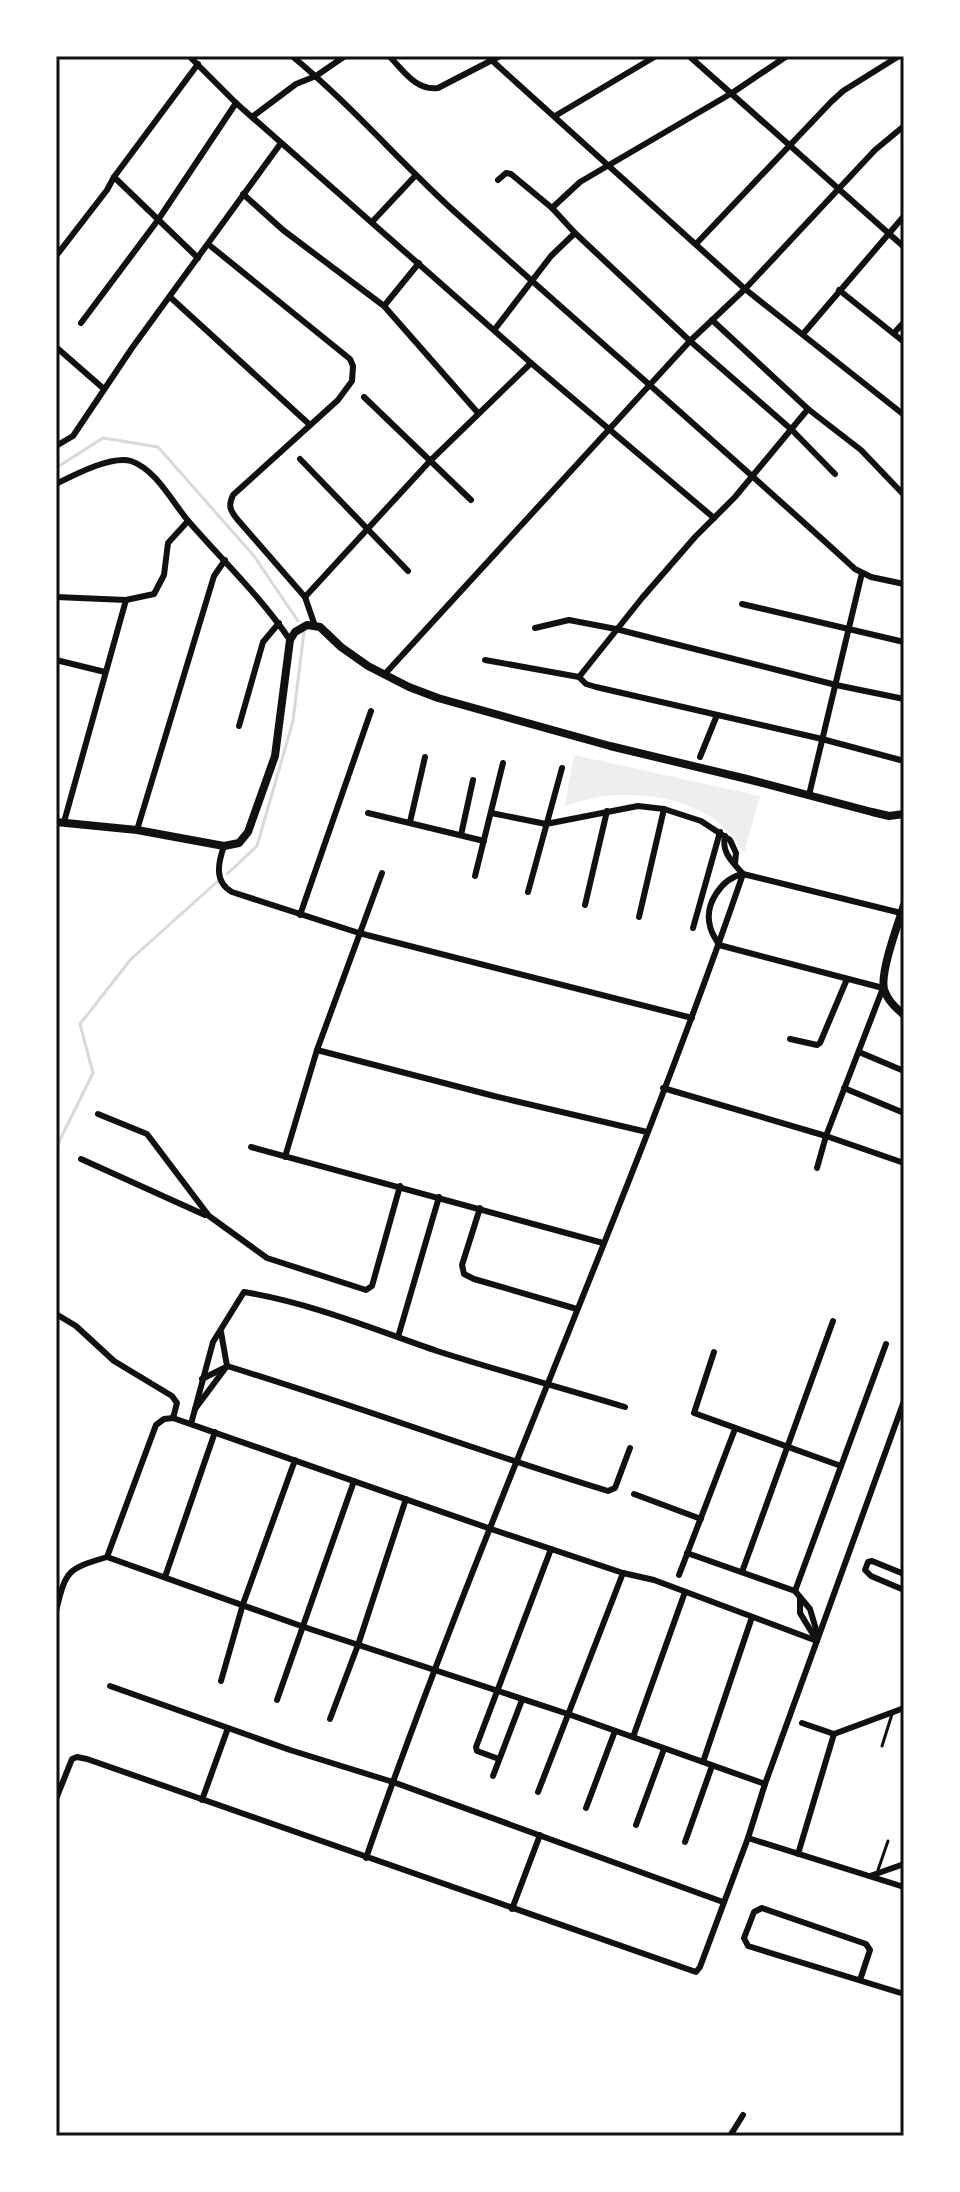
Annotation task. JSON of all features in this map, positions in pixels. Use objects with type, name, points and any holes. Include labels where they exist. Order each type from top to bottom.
[{"type":"main road","points":[[60,822],[137,830],[224,846],[239,843],[248,832],[275,756],[290,640],[307,627],[324,630],[341,647],[384,675],[438,698],[610,746],[889,816],[904,814]]},
{"type":"main road","points":[[903,909],[883,988],[904,1015]]},
{"type":"street","points":[[189,56],[281,143],[531,363],[714,518]]},
{"type":"street","points":[[292,56],[316,76],[415,176],[862,573],[904,584]]},
{"type":"street","points":[[252,117],[296,84],[316,76],[345,56]]},
{"type":"street","points":[[389,56],[420,87],[431,89],[500,56]]},
{"type":"street","points":[[555,116],[656,56]]},
{"type":"street","points":[[689,56],[904,247]]},
{"type":"street","points":[[552,208],[580,182],[732,93],[787,56]]},
{"type":"street","points":[[696,244],[843,91],[899,56]]},
{"type":"street","points":[[490,59],[745,289],[904,415]]},
{"type":"street","points":[[56,256],[198,64]]},
{"type":"street","points":[[81,323],[158,220],[236,103]]},
{"type":"street","points":[[384,675],[690,341],[840,191],[875,150],[904,127]]},
{"type":"street","points":[[56,446],[73,436],[281,143]]},
{"type":"street","points":[[498,180],[506,173],[511,174],[552,208],[690,341],[792,430],[835,474]]},
{"type":"street","points":[[372,222],[415,176]]},
{"type":"street","points":[[114,177],[198,258]]},
{"type":"street","points":[[243,194],[283,230],[384,306],[478,413]]},
{"type":"street","points":[[803,334],[904,216]]},
{"type":"street","points":[[495,329],[551,256],[575,233]]},
{"type":"street","points":[[208,244],[350,359],[353,366],[352,381],[338,400],[233,495],[230,503],[230,510],[237,519],[305,597],[307,627]]},
{"type":"street","points":[[384,306],[419,263]]},
{"type":"street","points":[[839,290],[904,342]]},
{"type":"street","points":[[170,297],[310,425]]},
{"type":"street","points":[[712,320],[808,409],[861,450],[904,495]]},
{"type":"street","points":[[894,333],[904,322]]},
{"type":"street","points":[[56,347],[104,389]]},
{"type":"street","points":[[305,597],[430,461],[531,363]]},
{"type":"street","points":[[364,397],[471,500]]},
{"type":"street","points":[[579,677],[616,629],[808,409]]},
{"type":"street","points":[[56,484],[120,459],[143,467],[279,623],[290,640]]},
{"type":"street","points":[[300,459],[408,571]]},
{"type":"street","points":[[56,597],[126,600],[154,594],[164,575],[168,543],[188,521]]},
{"type":"street","points":[[137,830],[214,576],[225,560]]},
{"type":"street","points":[[809,795],[862,573]]},
{"type":"street","points":[[60,822],[126,600]]},
{"type":"street","points":[[742,604],[904,642]]},
{"type":"street","points":[[535,628],[569,620],[616,629],[836,685],[904,699]]},
{"type":"street","points":[[239,726],[263,642],[279,623]]},
{"type":"street","points":[[56,660],[105,672]]},
{"type":"street","points":[[485,660],[579,677],[586,684],[596,687],[904,761]]},
{"type":"street","points":[[300,915],[371,711]]},
{"type":"street","points":[[700,757],[717,715]]},
{"type":"street","points":[[410,822],[425,757]]},
{"type":"street","points":[[475,876],[503,763]]},
{"type":"street","points":[[528,892],[562,768]]},
{"type":"street","points":[[461,835],[473,780]]},
{"type":"street","points":[[491,813],[546,824],[638,806],[692,817],[722,834]]},
{"type":"street","points":[[639,917],[664,809]]},
{"type":"street","points":[[585,905],[607,811]]},
{"type":"street","points":[[368,813],[484,841]]},
{"type":"street","points":[[722,834],[727,857],[743,874]]},
{"type":"street","points":[[693,928],[722,834]]},
{"type":"street","points":[[224,846],[218,873],[224,888],[359,933],[692,1018]]},
{"type":"street","points":[[285,1157],[317,1050],[382,873]]},
{"type":"street","points":[[366,1858],[514,1462],[548,1384],[692,1018],[743,874]]},
{"type":"street","points":[[817,1168],[826,1136],[883,988],[719,945],[710,926],[711,907],[728,879],[743,874],[903,909]]},
{"type":"street","points":[[790,1039],[820,1043],[847,979]]},
{"type":"street","points":[[317,1050],[647,1132]]},
{"type":"street","points":[[859,1052],[904,1071]]},
{"type":"street","points":[[663,1088],[826,1136],[904,1163]]},
{"type":"street","points":[[844,1088],[904,1113]]},
{"type":"street","points":[[98,1114],[147,1134],[209,1216]]},
{"type":"street","points":[[251,1147],[603,1243]]},
{"type":"street","points":[[81,1159],[209,1216],[267,1258],[366,1290],[372,1286],[400,1186]]},
{"type":"street","points":[[398,1337],[439,1197]]},
{"type":"street","points":[[480,1208],[462,1265],[464,1274],[577,1309]]},
{"type":"street","points":[[191,1424],[213,1342],[244,1292],[318,1308],[398,1337],[625,1407]]},
{"type":"street","points":[[56,1314],[76,1326],[114,1361],[172,1396],[177,1403],[173,1418]]},
{"type":"street","points":[[742,1572],[833,1321]]},
{"type":"street","points":[[193,1411],[227,1366],[221,1332]]},
{"type":"street","points":[[795,1591],[886,1344]]},
{"type":"street","points":[[714,1352],[694,1413],[841,1466]]},
{"type":"street","points":[[201,1379],[227,1366],[339,1400],[514,1462],[612,1490],[630,1448]]},
{"type":"street","points":[[56,1799],[72,1759],[77,1757],[696,1972],[748,1838],[904,1401]]},
{"type":"street","points":[[107,1557],[156,1425],[173,1418],[818,1638]]},
{"type":"street","points":[[679,1575],[735,1429]]},
{"type":"street","points":[[165,1577],[215,1432]]},
{"type":"street","points":[[221,1681],[243,1604],[295,1460]]},
{"type":"street","points":[[277,1700],[354,1481]]},
{"type":"street","points":[[634,1494],[701,1519]]},
{"type":"street","points":[[330,1719],[406,1499]]},
{"type":"street","points":[[499,1759],[477,1751],[476,1747],[551,1549]]},
{"type":"street","points":[[687,1553],[795,1591],[800,1600],[800,1613],[818,1638]]},
{"type":"street","points":[[56,1611],[58,1593],[69,1573],[76,1566],[107,1557],[765,1784]]},
{"type":"street","points":[[904,1574],[872,1561],[868,1562],[865,1570],[871,1576],[904,1590]]},
{"type":"street","points":[[538,1792],[623,1573]]},
{"type":"street","points":[[633,1737],[685,1592]]},
{"type":"street","points":[[703,1762],[752,1617]]},
{"type":"street","points":[[110,1686],[393,1782],[723,1902]]},
{"type":"street","points":[[493,1776],[522,1700]]},
{"type":"street","points":[[802,1723],[834,1734],[904,1708]]},
{"type":"street","points":[[202,1800],[228,1728]]},
{"type":"street","points":[[586,1808],[615,1731]]},
{"type":"street","points":[[798,1854],[834,1734]]},
{"type":"street","points":[[636,1825],[664,1749]]},
{"type":"street","points":[[685,1842],[712,1766]]},
{"type":"street","points":[[512,1909],[540,1835]]},
{"type":"street","points":[[748,1838],[904,1887]]},
{"type":"street","points":[[873,1875],[904,1864]]},
{"type":"street","points":[[860,1980],[870,1950],[866,1944],[757,1908],[745,1941],[748,1946],[904,1994]]},
{"type":"street","points":[[730,2136],[743,2115]]},
{"type":"lane","points":[[882,1746],[893,1711]]},
{"type":"lane","points":[[873,1875],[888,1841]]},
{"type":"shaded area","points":[[574,755],[760,796],[744,853],[734,837],[720,824],[705,814],[670,800],[614,795],[565,806]]},
{"type":"waterway","points":[[56,468],[103,438],[158,447],[254,556],[298,621]]},
{"type":"waterway","points":[[227,874],[257,846],[293,721],[304,632]]},
{"type":"waterway","points":[[56,1148],[93,1073],[80,1024],[131,959],[218,881]]}]
